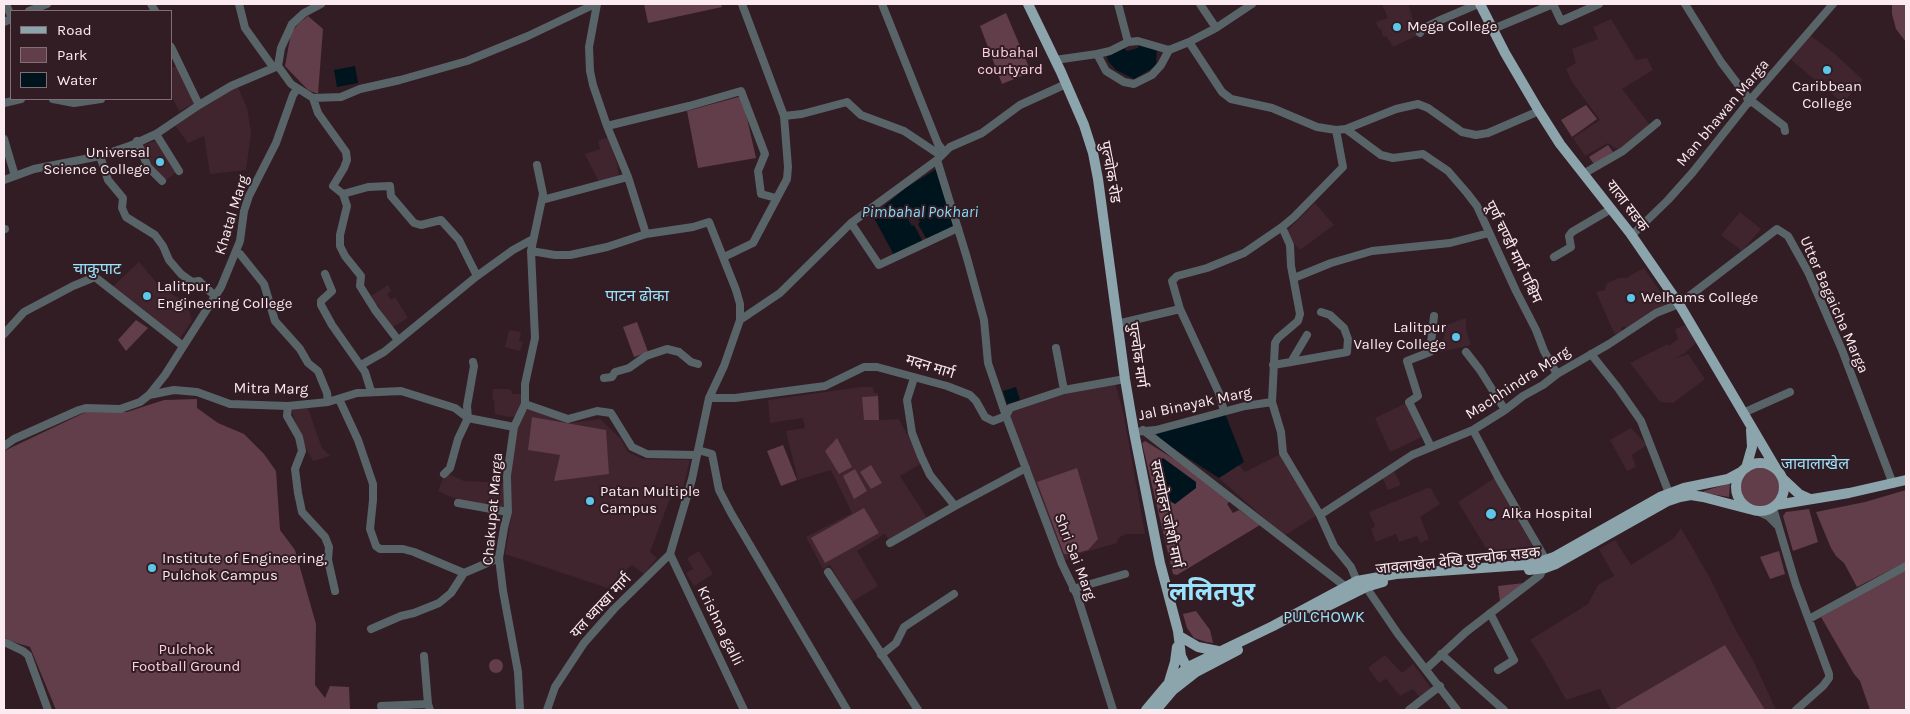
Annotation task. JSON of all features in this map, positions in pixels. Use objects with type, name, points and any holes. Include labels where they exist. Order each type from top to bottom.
[{"type":"main road","name":"पुल्चोक रोड","points":[[1028,4],[1061,72],[1084,125],[1093,153],[1111,283]]},
{"type":"main road","name":"याला सडक","points":[[1479,4],[1539,112],[1560,144],[1612,209],[1679,304],[1780,474]]},
{"type":"main road","name":"पुल्चोक मार्ग","points":[[1111,283],[1124,378],[1139,431]]},
{"type":"main road","points":[[1750,426],[1752,447],[1738,478],[1736,492],[1743,504],[1753,510]]},
{"type":"main road","name":"सत्यमोहन जोशी मार्ग","points":[[1139,431],[1160,563],[1179,635],[1183,661],[1192,669]]},
{"type":"main road","points":[[1546,564],[1684,488],[1728,479],[1753,464],[1762,463],[1770,465],[1793,489],[1810,499]]},
{"type":"main road","points":[[1775,507],[1784,493],[1780,474]]},
{"type":"main road","points":[[1669,497],[1691,495],[1753,510],[1906,480]]},
{"type":"main road","name":"जावलाखेल देखि पुल्चोक सडक","points":[[1192,669],[1362,584],[1546,564]]},
{"type":"main road","points":[[1146,710],[1167,685],[1218,651],[1273,626],[1346,587],[1362,584]]},
{"type":"main road","points":[[1167,685],[1175,662],[1179,635],[1198,647],[1218,651]]},
{"type":"main road","points":[[1156,710],[1192,669]]},
{"type":"street","points":[[32,10],[47,4]]},
{"type":"street","points":[[239,4],[245,28],[291,84],[313,98],[341,97],[360,89],[467,61],[528,36],[596,4]]},
{"type":"street","points":[[300,4],[304,13]]},
{"type":"street","points":[[276,67],[286,34],[292,24],[304,13],[321,4]]},
{"type":"street","points":[[596,4],[589,47],[593,85],[606,126],[628,177],[646,234]]},
{"type":"street","points":[[724,257],[752,243],[787,179],[788,167],[784,116],[742,4]]},
{"type":"street","name":"Shri Sai Marg","points":[[882,4],[938,144],[958,228],[984,320],[988,364],[1062,564],[1077,595],[1113,710]]},
{"type":"street","points":[[1118,4],[1128,42]]},
{"type":"street","points":[[1200,4],[1216,28]]},
{"type":"street","points":[[1055,60],[1110,51],[1128,42],[1143,42],[1169,50],[1216,28],[1252,4]]},
{"type":"street","points":[[1420,33],[1438,21],[1479,4]]},
{"type":"street","points":[[1493,30],[1553,4],[1561,21],[1599,4]]},
{"type":"street","points":[[1686,4],[1721,62],[1750,101],[1784,126],[1785,131]]},
{"type":"street","name":"Man bhawan Marga","points":[[1631,236],[1686,179],[1833,4]]},
{"type":"street","points":[[1189,42],[1222,92],[1231,99],[1272,108],[1317,128],[1346,129],[1396,109],[1418,104],[1428,108],[1462,132],[1476,135],[1488,133],[1539,112]]},
{"type":"street","points":[[1097,54],[1106,71],[1124,82],[1134,84],[1152,76],[1161,65],[1169,50]]},
{"type":"street","points":[[174,60],[199,104]]},
{"type":"street","points":[[4,180],[34,169],[100,156],[156,134],[199,104],[231,86],[276,67]]},
{"type":"street","points":[[740,320],[780,293],[851,223],[950,147],[982,133],[1020,105],[1066,84]]},
{"type":"street","name":"Khatal Marg","points":[[149,394],[165,375],[215,296],[236,253],[249,196],[276,143],[293,95],[297,89]]},
{"type":"street","points":[[606,126],[741,91],[765,154],[758,171],[760,194],[776,198]]},
{"type":"street","points":[[313,98],[318,113],[346,152],[348,160],[334,186],[343,194],[347,206],[340,235],[340,246],[345,256],[361,276],[360,286],[398,340]]},
{"type":"street","points":[[4,103],[17,100]]},
{"type":"street","points":[[58,100],[74,103],[94,100]]},
{"type":"street","points":[[784,116],[802,114],[848,102],[861,115],[904,131],[940,156]]},
{"type":"street","points":[[1583,174],[1623,151],[1657,123]]},
{"type":"street","name":"पूर्ण चण्डी मार्ग पश्चिम","points":[[1346,129],[1381,155],[1393,158],[1415,153],[1423,154],[1448,171],[1477,206],[1536,330],[1544,351],[1557,374]]},
{"type":"street","points":[[1224,411],[1216,385],[1180,309],[1172,281],[1174,278],[1207,268],[1244,252],[1282,227],[1343,167],[1336,130]]},
{"type":"street","points":[[156,134],[179,172]]},
{"type":"street","points":[[4,140],[15,176]]},
{"type":"street","points":[[137,141],[148,167],[162,181]]},
{"type":"street","points":[[100,156],[108,180],[123,198],[122,208],[126,217],[155,235],[164,246],[169,260],[181,274],[192,282],[199,281],[215,296]]},
{"type":"street","name":"Chakupat Marga","points":[[520,710],[518,672],[503,591],[500,558],[508,512],[507,476],[514,428],[525,404],[525,384],[535,338],[531,251],[543,194],[537,165]]},
{"type":"street","points":[[542,200],[628,177]]},
{"type":"street","points":[[343,194],[368,187],[390,186],[391,196],[414,223],[421,225],[441,220],[459,240],[477,276]]},
{"type":"street","points":[[1554,257],[1572,247],[1569,236],[1572,232],[1612,209]]},
{"type":"street","points":[[531,251],[555,255],[570,255],[606,247],[646,234],[693,227],[709,222],[724,257],[740,304],[740,320],[724,366],[708,398],[692,479],[670,554]]},
{"type":"street","points":[[851,223],[879,265],[958,228]]},
{"type":"street","points":[[1272,402],[1275,343],[1278,338],[1298,321],[1300,314],[1290,245],[1282,227]]},
{"type":"street","name":"Utter Bagaicha Marga","points":[[1679,304],[1777,230],[1788,236],[1808,272],[1842,350],[1893,484]]},
{"type":"street","points":[[1294,278],[1372,251],[1450,243],[1489,233]]},
{"type":"street","points":[[361,365],[379,356],[477,276],[513,250],[533,239]]},
{"type":"street","points":[[236,253],[240,254],[264,284],[276,321],[300,349],[308,363],[318,371],[327,393],[328,402]]},
{"type":"street","points":[[325,274],[332,291],[321,301],[321,305],[332,325],[361,365],[371,391]]},
{"type":"street","points":[[4,334],[24,312],[73,286],[95,277],[183,346]]},
{"type":"street","name":"Machhindra Marg","points":[[1320,515],[1412,455],[1473,430],[1557,374],[1609,344],[1656,313],[1679,304]]},
{"type":"street","points":[[1118,324],[1180,309]]},
{"type":"street","points":[[1273,365],[1347,352],[1348,339],[1344,328],[1330,315],[1321,312]]},
{"type":"street","points":[[1431,447],[1409,402],[1418,396],[1407,361],[1430,352],[1434,316]]},
{"type":"street","points":[[1291,362],[1307,335]]},
{"type":"street","points":[[1056,348],[1064,390]]},
{"type":"street","points":[[604,378],[612,377],[615,372],[629,368],[646,356],[667,349],[680,352],[690,362],[698,364]]},
{"type":"street","points":[[1466,352],[1480,370],[1505,410]]},
{"type":"street","points":[[1591,354],[1641,421],[1669,497]]},
{"type":"street","points":[[444,474],[450,468],[458,439],[468,418],[467,406],[474,366],[473,362]]},
{"type":"street","name":"मदन मार्ग","points":[[708,398],[735,398],[824,386],[864,367],[877,367],[947,386],[970,395],[976,401],[985,417],[990,420],[998,420],[1006,416]]},
{"type":"street","points":[[914,378],[907,400],[912,433],[930,475],[955,506]]},
{"type":"street","points":[[1006,416],[1010,408],[1064,390],[1124,378]]},
{"type":"street","name":"Mitra Marg","points":[[4,446],[14,439],[79,410],[86,408],[120,409],[140,402],[149,394],[174,390],[197,392],[230,404],[288,406],[328,402],[356,393],[400,391],[454,408],[468,418],[514,428]]},
{"type":"street","points":[[1743,413],[1790,392]]},
{"type":"street","points":[[339,399],[358,440],[373,484],[374,500],[370,530],[376,546],[380,549],[402,550],[425,555],[464,573]]},
{"type":"street","name":"Jal Binayak Marg","points":[[1139,431],[1156,430],[1224,411],[1272,402],[1281,432],[1284,453],[1320,515],[1331,541],[1398,634],[1458,710]]},
{"type":"street","points":[[525,404],[568,418],[597,411],[611,413],[632,447],[647,454],[697,452],[712,454],[719,490],[847,710]]},
{"type":"street","points":[[288,406],[287,416],[299,437],[302,451],[295,469],[302,512],[325,537],[329,547],[328,560],[335,591]]},
{"type":"street","points":[[1426,669],[1466,632],[1540,575],[1546,564],[1473,430]]},
{"type":"street","points":[[1139,431],[1346,587]]},
{"type":"street","points":[[890,543],[1026,468]]},
{"type":"street","points":[[458,503],[508,512]]},
{"type":"street","points":[[1775,507],[1796,585],[1828,669],[1829,678],[1823,686],[1796,710]]},
{"type":"street","points":[[1753,510],[1768,516],[1775,522],[1782,533]]},
{"type":"street","name":"यल ध्वाखा मार्ग","points":[[547,710],[555,687],[584,643],[614,609],[670,554]]},
{"type":"street","name":"Krishna galli","points":[[670,554],[744,710]]},
{"type":"street","points":[[372,629],[401,616],[439,603],[451,593],[464,573],[500,558]]},
{"type":"street","points":[[1809,619],[1906,566]]},
{"type":"street","points":[[828,572],[918,710]]},
{"type":"street","points":[[1073,590],[1125,574]]},
{"type":"street","points":[[881,655],[896,643],[904,627],[954,594]]},
{"type":"street","points":[[1490,613],[1514,660],[1498,670]]},
{"type":"street","points":[[4,642],[24,651],[28,655],[48,710]]},
{"type":"street","points":[[1441,654],[1504,710]]},
{"type":"street","points":[[381,706],[429,707],[424,656]]},
{"type":"street","points":[[1409,710],[1440,686]]},
{"type":"shaded area","name":"Mega College","points":[[1382,4],[1408,4],[1418,35],[1393,47],[1386,36],[1383,37],[1381,29],[1379,29],[1376,22],[1388,18]]},
{"type":"shaded area","points":[[1611,19],[1636,60],[1647,58],[1653,70],[1622,89],[1650,125],[1621,149],[1615,148],[1608,143],[1585,156],[1573,138],[1600,120],[1572,82],[1566,69],[1576,63],[1572,49],[1598,39],[1593,27]]},
{"type":"shaded area","name":"Caribbean College","points":[[1810,35],[1834,53],[1863,80],[1843,103],[1790,59]]},
{"type":"shaded area","points":[[178,65],[197,102],[179,111],[172,97],[172,68]]},
{"type":"shaded area","points":[[237,85],[247,108],[251,133],[246,170],[210,174],[204,136],[188,143],[173,123]]},
{"type":"shaded area","points":[[608,137],[617,163],[619,178],[599,182],[585,154],[600,149],[598,141]]},
{"type":"shaded area","name":"Universal Science College","points":[[155,141],[177,171],[164,182],[146,160],[142,146]]},
{"type":"shaded area","points":[[1315,203],[1334,225],[1300,250],[1285,233]]},
{"type":"shaded area","points":[[1740,212],[1761,229],[1742,251],[1721,235]]},
{"type":"shaded area","name":"Lalitpur Engineering College","points":[[139,262],[161,288],[187,303],[192,321],[178,341],[111,288]]},
{"type":"shaded area","name":"Welhams College","points":[[1644,268],[1668,303],[1626,328],[1624,326],[1621,328],[1622,331],[1615,335],[1596,292],[1605,290],[1606,284],[1618,278],[1626,278]]},
{"type":"shaded area","points":[[388,285],[391,291],[387,294],[391,300],[395,297],[408,318],[391,328],[378,305],[375,306],[372,302],[371,296]]},
{"type":"shaded area","name":"Lalitpur Valley College","points":[[1466,318],[1466,330],[1471,345],[1440,352],[1447,325]]},
{"type":"shaded area","points":[[1688,324],[1697,342],[1685,353],[1673,359],[1688,354],[1705,379],[1673,403],[1660,402],[1630,363],[1668,344],[1669,346],[1678,339],[1675,329]]},
{"type":"shaded area","points":[[509,330],[521,332],[519,341],[523,342],[520,351],[505,347]]},
{"type":"shaded area","points":[[1115,382],[1124,416],[1145,534],[1126,534],[1118,538],[1117,543],[1082,553],[1064,561],[1010,418],[1014,406]]},
{"type":"shaded area","points":[[873,387],[874,393],[878,393],[879,420],[899,419],[922,463],[900,476],[927,518],[890,541],[885,534],[857,551],[878,586],[852,602],[830,565],[823,569],[806,537],[852,513],[831,470],[798,480],[786,431],[805,428],[803,418],[770,423],[768,400]]},
{"type":"shaded area","points":[[493,389],[507,389],[511,390],[513,394],[524,394],[518,416],[508,417],[495,414],[494,400],[492,399]]},
{"type":"shaded area","points":[[1406,403],[1422,437],[1390,452],[1375,418]]},
{"type":"shaded area","points":[[307,406],[322,448],[330,456],[313,461],[303,443],[291,409]]},
{"type":"shaded area","name":"Patan Multiple Campus","points":[[528,409],[571,423],[600,419],[621,439],[628,452],[643,459],[690,460],[683,488],[675,485],[650,552],[657,558],[644,574],[632,565],[607,588],[505,554],[512,512],[511,478],[515,435],[521,415]]},
{"type":"shaded area","points":[[1631,428],[1647,445],[1632,455],[1636,467],[1627,471],[1610,440]]},
{"type":"shaded area","points":[[1281,454],[1319,514],[1284,536],[1219,478],[1238,465],[1245,472]]},
{"type":"shaded area","points":[[1394,471],[1401,485],[1388,490],[1382,477]]},
{"type":"shaded area","points":[[448,474],[464,481],[507,483],[506,510],[458,500],[438,491],[443,478]]},
{"type":"shaded area","name":"Alka Hospital","points":[[1496,477],[1538,553],[1537,558],[1495,563],[1458,502]]},
{"type":"shaded area","points":[[1430,487],[1440,504],[1420,517],[1429,539],[1420,543],[1417,536],[1399,542],[1396,534],[1376,542],[1371,529],[1375,526],[1369,512]]},
{"type":"shaded area","points":[[1681,528],[1753,660],[1776,710],[1611,710],[1600,689],[1566,700],[1530,640],[1588,604],[1598,585],[1614,576],[1599,549],[1615,540],[1631,565],[1674,538]]},
{"type":"shaded area","points":[[699,551],[713,574],[694,586],[686,573],[693,569],[687,558]]},
{"type":"shaded area","points":[[1385,655],[1402,673],[1413,664],[1432,689],[1421,699],[1413,689],[1400,696],[1386,679],[1379,683],[1368,668]]},
{"type":"green space","points":[[644,4],[721,4],[722,7],[648,23]]},
{"type":"green space","points":[[1892,4],[1906,4],[1906,42],[1896,29],[1892,14]]},
{"type":"green space","name":"Bubahal courtyard","points":[[1006,13],[1031,72],[1002,84],[980,26]]},
{"type":"green space","points":[[308,16],[323,29],[318,94],[308,90],[285,66],[291,33]]},
{"type":"green space","points":[[742,96],[756,158],[698,168],[687,111]]},
{"type":"green space","points":[[1586,105],[1597,119],[1572,137],[1561,120]]},
{"type":"green space","points":[[1608,145],[1613,152],[1594,164],[1589,157]]},
{"type":"green space","points":[[136,320],[148,328],[126,351],[118,340]]},
{"type":"green space","points":[[637,322],[648,352],[634,357],[623,327]]},
{"type":"green space","points":[[878,396],[879,420],[864,420],[862,397]]},
{"type":"green space","name":"Pulchok Football Ground","points":[[197,399],[197,408],[218,423],[244,434],[264,454],[276,471],[280,530],[295,550],[316,624],[315,685],[325,698],[330,686],[349,687],[350,709],[354,710],[56,710],[30,647],[10,641],[4,637],[4,451],[86,412],[127,412],[164,400]]},
{"type":"green space","points":[[532,417],[606,430],[609,474],[554,481],[560,455],[528,450]]},
{"type":"green space","points":[[837,438],[852,467],[839,474],[825,451]]},
{"type":"green space","points":[[1145,441],[1174,459],[1230,501],[1227,504],[1233,513],[1239,510],[1260,525],[1177,575],[1173,574],[1142,443]]},
{"type":"green space","points":[[783,445],[797,480],[781,486],[767,451]]},
{"type":"green space","points":[[871,465],[882,483],[871,489],[860,472]]},
{"type":"green space","points":[[1077,468],[1098,539],[1088,550],[1064,554],[1037,482]]},
{"type":"green space","points":[[1760,468],[1774,474],[1780,488],[1774,502],[1760,508],[1746,502],[1740,488],[1746,474]]},
{"type":"green space","points":[[855,469],[867,491],[854,499],[843,476]]},
{"type":"green space","points":[[1730,484],[1729,497],[1704,493],[1704,491]]},
{"type":"green space","points":[[1906,490],[1906,562],[1857,587],[1844,563],[1831,548],[1816,512],[1865,502]]},
{"type":"green space","points":[[864,508],[879,533],[825,563],[811,538]]},
{"type":"green space","points":[[1809,509],[1818,542],[1793,551],[1783,516],[1786,512]]},
{"type":"green space","points":[[1779,551],[1785,574],[1770,579],[1760,557]]},
{"type":"green space","points":[[1906,569],[1906,710],[1870,710],[1860,681],[1821,617]]},
{"type":"green space","points":[[1524,583],[1500,602],[1498,586]]},
{"type":"green space","points":[[1196,611],[1210,630],[1213,643],[1194,638],[1187,628],[1183,614]]},
{"type":"green space","points":[[1725,645],[1765,710],[1615,710],[1615,709]]},
{"type":"green space","points":[[493,659],[499,659],[503,666],[499,673],[493,673],[489,669],[489,663]]},
{"type":"water","points":[[1139,43],[1157,47],[1156,66],[1134,79],[1116,70],[1108,61],[1106,52],[1122,46],[1127,51],[1138,48]]},
{"type":"water","points":[[355,66],[358,83],[337,87],[334,70]]},
{"type":"water","name":"Pimbahal Pokhari","points":[[938,168],[955,226],[895,257],[873,216],[904,189]]},
{"type":"water","points":[[1016,387],[1020,400],[1007,404],[1003,391]]},
{"type":"water","points":[[1224,411],[1244,462],[1219,478],[1157,438],[1156,430]]},
{"type":"water","points":[[1163,458],[1196,482],[1196,488],[1175,504],[1170,501],[1160,460]]},
{"type":"pier","points":[[912,212],[914,215],[916,214],[920,222],[918,224],[927,240],[923,242],[914,225],[912,226],[908,219],[907,214]]},
{"type":"place","name":"Mega College","points":[[1397,27]]},
{"type":"place","name":"Caribbean College","points":[[1827,70]]},
{"type":"place","name":"Universal Science College","points":[[160,162]]},
{"type":"place","name":"Lalitpur Engineering College","points":[[147,296]]},
{"type":"place","name":"Welhams College","points":[[1631,298]]},
{"type":"place","name":"Lalitpur Valley College","points":[[1456,337]]},
{"type":"place","name":"Patan Multiple Campus","points":[[590,501]]},
{"type":"place","name":"Alka Hospital","points":[[1491,514]]},
{"type":"place","name":"Institute of Engineering, Pulchok Campus","points":[[152,568]]},
{"type":"district","name":"चाकुपाट","points":[[97,269]]},
{"type":"district","name":"पाटन ढोका","points":[[637,296]]},
{"type":"district","name":"जावालाखेल","points":[[1815,464]]},
{"type":"district","name":"ललितपुर","points":[[1212,593]]},
{"type":"district","name":"PULCHOWK","points":[[1324,617]]}]
